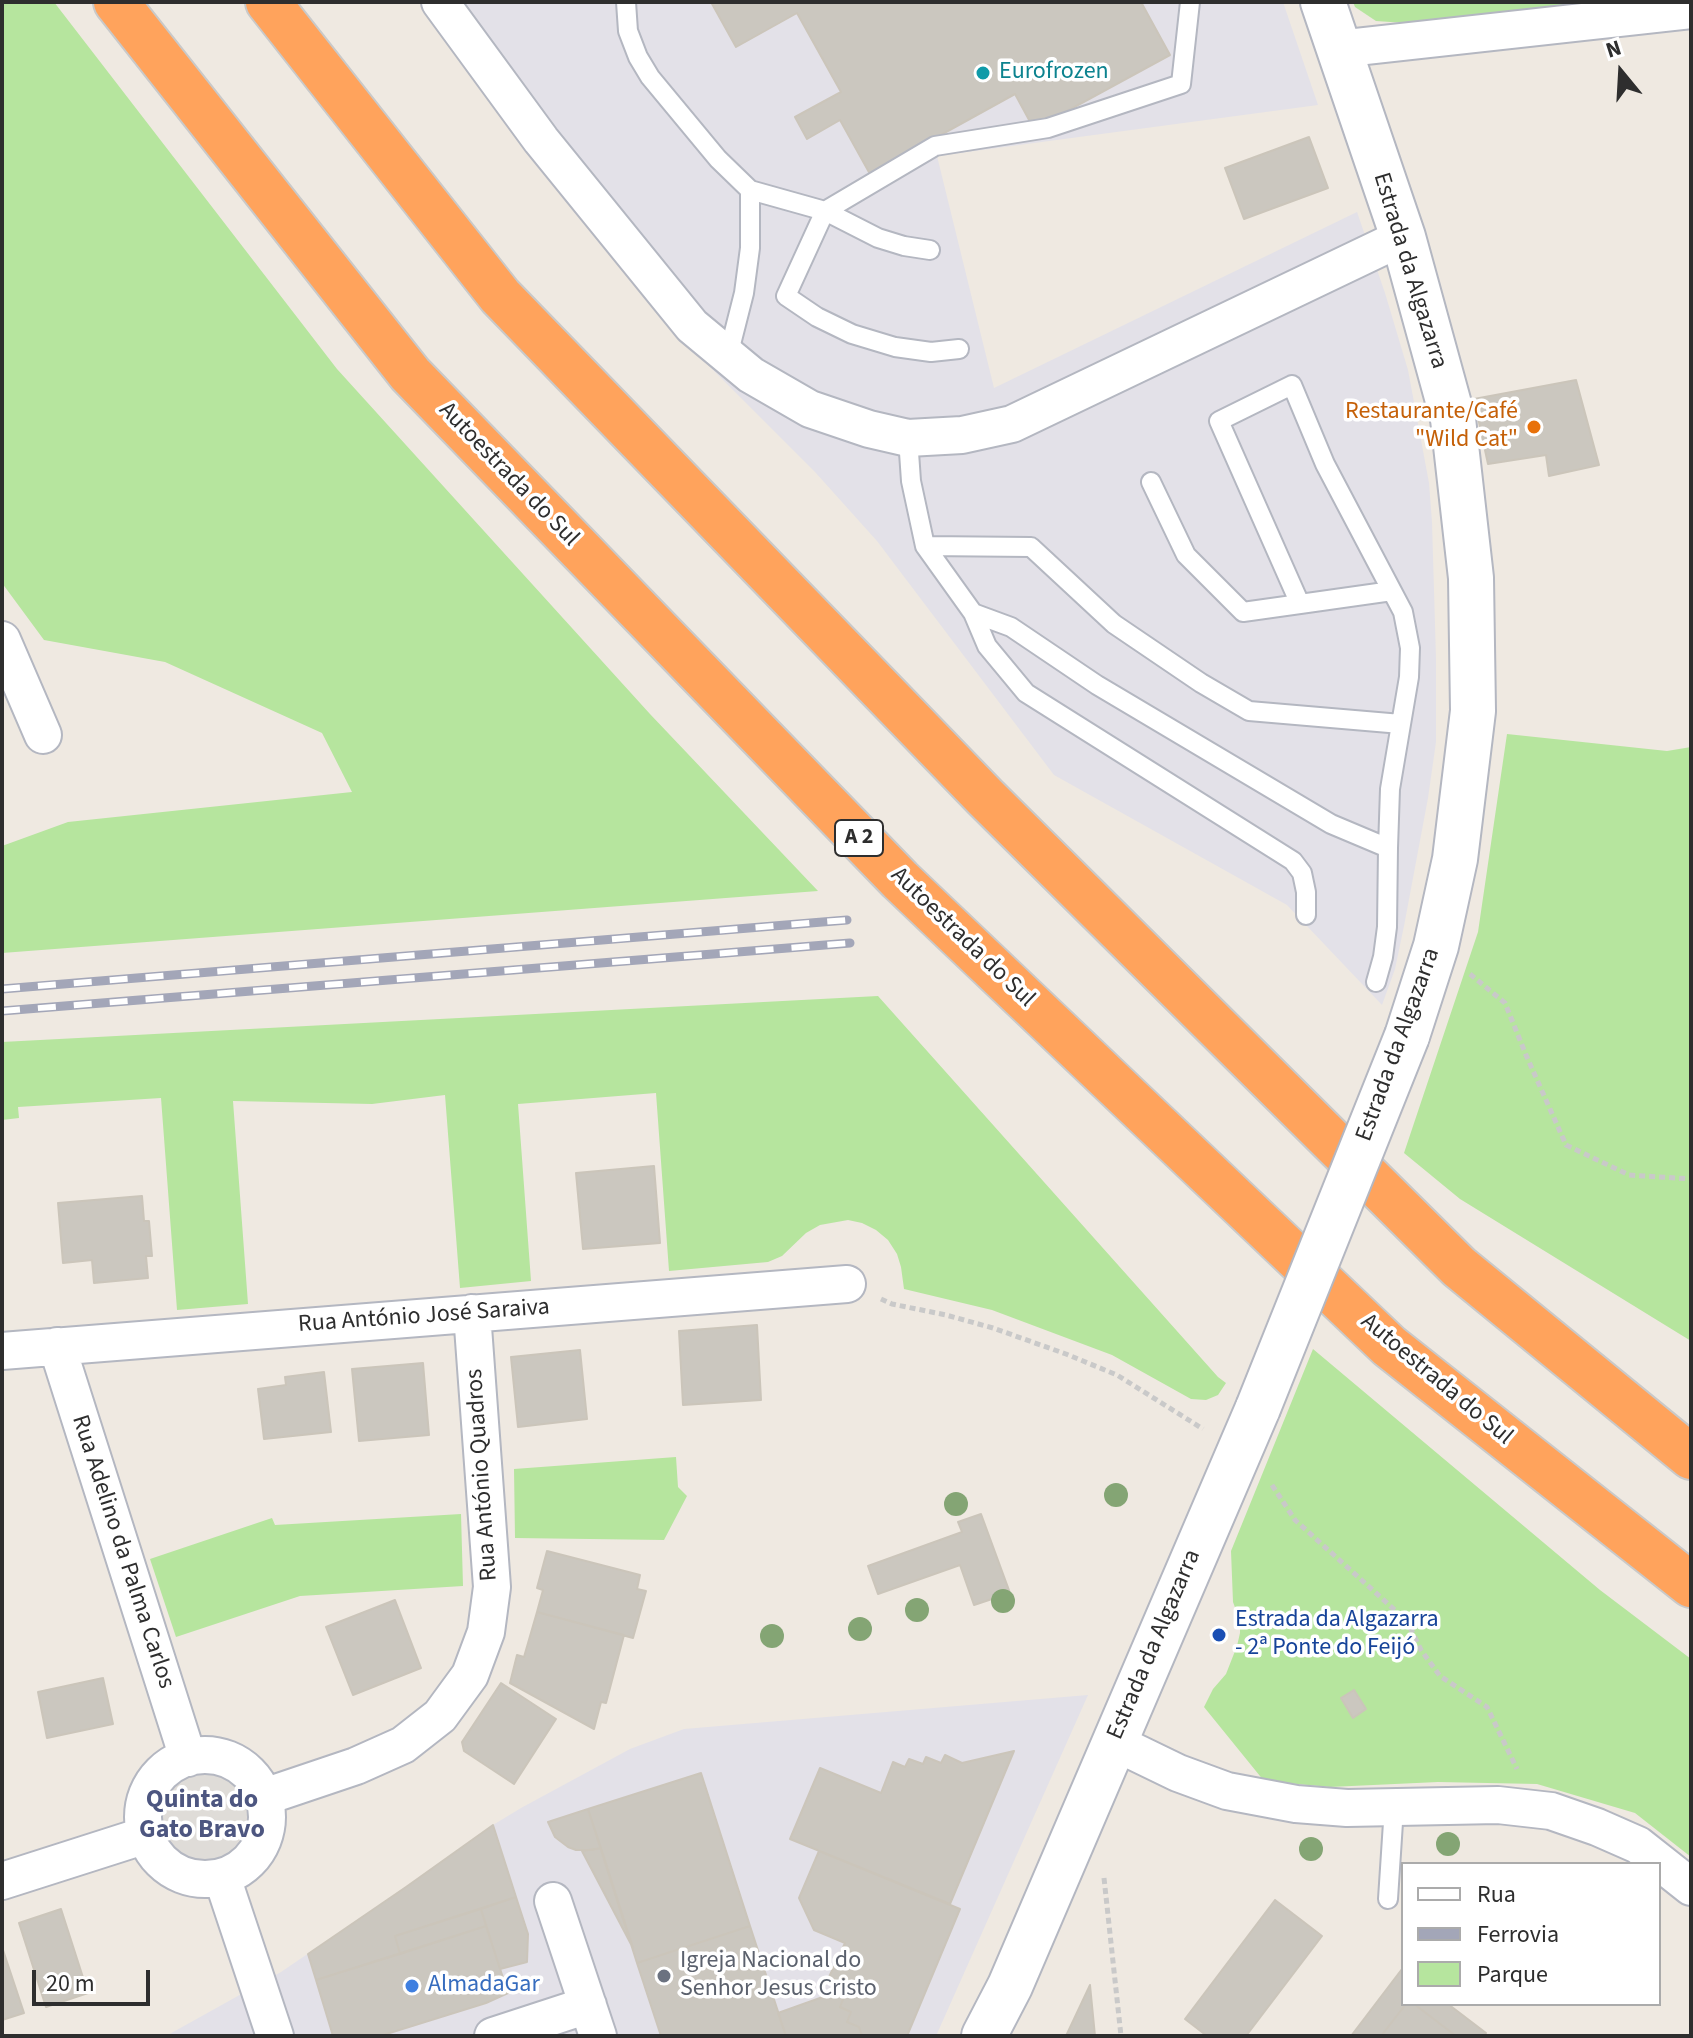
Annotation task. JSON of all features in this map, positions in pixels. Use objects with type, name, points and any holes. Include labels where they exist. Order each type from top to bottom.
[{"type":"highway","name":"Autoestrada do Sul","points":[[116,2],[410,374],[900,880],[1389,1346],[1691,1585]]},
{"type":"highway","points":[[268,2],[500,296],[985,797],[1459,1267],[1691,1457]]},
{"type":"main road","name":"Estrada da Algazarra","points":[[984,2036],[1010,1986],[1114,1742],[1252,1464],[1258,1408],[1407,1036],[1436,946],[1455,859],[1473,711],[1471,578],[1453,419],[1403,237],[1323,2]]},
{"type":"street","points":[[440,2],[541,140],[692,326],[751,375],[810,409],[869,429],[908,438],[962,435],[1012,424],[1403,237]]},
{"type":"street","points":[[1338,49],[1691,10]]},
{"type":"street","points":[[2,640],[43,735]]},
{"type":"street","name":"Rua António José Saraiva","points":[[2,1351],[847,1284]]},
{"type":"street","name":"Rua António Quadros","points":[[264,1797],[356,1766],[403,1745],[440,1716],[470,1675],[486,1632],[492,1587],[472,1313]]},
{"type":"street","name":"Rua Adelino da Palma Carlos","points":[[57,1346],[188,1758]]},
{"type":"street","points":[[1114,1742],[1178,1773],[1227,1791],[1296,1804],[1347,1808],[1498,1805],[1551,1811],[1638,1845],[1659,1862]]},
{"type":"street","points":[[207,1755],[225,1758],[242,1767],[255,1780],[264,1797],[268,1817],[255,1855],[241,1868],[222,1877],[203,1879],[184,1876],[155,1853],[146,1835],[143,1816],[147,1797],[156,1780],[171,1766],[188,1758],[207,1755]]},
{"type":"street","points":[[2,1881],[146,1835]]},
{"type":"street","points":[[1661,1863],[1691,1887]]},
{"type":"street","points":[[222,1877],[275,2036]]},
{"type":"street","points":[[493,2036],[593,2021],[553,1901]]},
{"type":"lane","points":[[626,2],[628,31],[650,77],[718,159],[750,190],[825,211],[878,238],[930,250]]},
{"type":"lane","points":[[959,349],[931,352],[895,347],[852,334],[817,317],[786,296],[825,211],[935,146],[1048,128],[1181,84],[1190,2]]},
{"type":"lane","points":[[728,356],[744,293],[750,248],[750,190]]},
{"type":"lane","points":[[1300,604],[1219,421],[1292,385],[1325,464],[1403,612],[1410,648],[1409,677],[1390,789],[1387,927],[1376,982]]},
{"type":"lane","points":[[908,438],[911,481],[925,546],[973,613],[987,646],[1026,693],[1293,861],[1302,873],[1306,915]]},
{"type":"lane","points":[[1151,482],[1186,555],[1243,612],[1392,591]]},
{"type":"lane","points":[[925,546],[1031,547],[1114,624],[1201,683],[1249,711],[1401,724]]},
{"type":"lane","points":[[973,613],[1011,627],[1097,685],[1331,824],[1388,848]]},
{"type":"lane","points":[[1388,1899],[1394,1807]]},
{"type":"path","points":[[1436,946],[1505,1003],[1566,1145],[1629,1175],[1691,1179]]},
{"type":"path","points":[[847,1284],[892,1304],[993,1328],[1117,1375],[1252,1464],[1295,1520],[1407,1621],[1421,1650],[1440,1676],[1487,1707],[1517,1767],[1525,1807]]},
{"type":"path","points":[[1104,1878],[1121,2036]]},
{"type":"shaded area","points":[[419,2],[1283,2],[1318,105],[937,156],[994,388],[1357,212],[1408,370],[1429,483],[1432,522],[1436,742],[1404,926],[1395,969],[1382,1005],[1287,905],[1054,775],[877,541],[815,472],[659,316]]},
{"type":"shaded area","points":[[1088,1695],[936,2036],[166,2036],[281,1972],[521,1808],[630,1749],[684,1729]]},
{"type":"shaded area","points":[[203,1772],[220,1776],[234,1785],[243,1799],[247,1816],[243,1833],[234,1847],[220,1856],[203,1860],[186,1856],[172,1847],[163,1833],[159,1816],[163,1799],[172,1785],[186,1776]]},
{"type":"green space","points":[[2,2],[54,2],[337,369],[650,714],[818,891],[2,953],[2,846],[68,822],[352,792],[322,733],[165,662],[44,640],[2,583]]},
{"type":"green space","points":[[1353,2],[1593,2],[1483,17],[1405,23],[1376,21],[1355,7]]},
{"type":"green space","points":[[1507,734],[1667,751],[1691,747],[1691,1341],[1460,1199],[1404,1153],[1478,932]]},
{"type":"green space","points":[[878,996],[1226,1383],[1218,1395],[1206,1400],[1191,1399],[1112,1355],[992,1310],[904,1289],[897,1254],[888,1240],[862,1223],[848,1220],[820,1225],[806,1233],[782,1256],[768,1262],[669,1271],[656,1093],[518,1104],[531,1281],[460,1288],[445,1095],[372,1104],[233,1101],[248,1304],[177,1310],[161,1098],[18,1107],[19,1118],[2,1120],[2,1042]]},
{"type":"green space","points":[[1313,1349],[1600,1590],[1691,1659],[1691,1857],[1635,1813],[1537,1784],[1438,1782],[1330,1787],[1264,1781],[1204,1707],[1213,1689],[1226,1674],[1240,1633],[1240,1621],[1233,1602],[1231,1551]]},
{"type":"green space","points":[[676,1457],[678,1487],[687,1496],[664,1540],[515,1538],[514,1469]]},
{"type":"green space","points":[[461,1514],[463,1586],[300,1596],[176,1637],[150,1559],[272,1518],[275,1525]]},
{"type":"building","name":"Eurofrozen","points":[[711,2],[1141,2],[1170,55],[1034,129],[1015,94],[870,174],[840,120],[807,139],[795,117],[841,92],[797,13],[736,47]]},
{"type":"building","points":[[1309,137],[1328,188],[1244,219],[1225,168]]},
{"type":"building","name":"Restaurante/Café \"Wild Cat\"","points":[[1576,380],[1599,465],[1549,476],[1546,455],[1488,464],[1474,399]]},
{"type":"building","points":[[654,1166],[660,1243],[583,1249],[576,1173]]},
{"type":"building","points":[[142,1196],[144,1221],[149,1221],[152,1256],[146,1256],[148,1278],[94,1283],[92,1260],[63,1263],[58,1203]]},
{"type":"building","points":[[757,1325],[761,1400],[683,1405],[679,1331]]},
{"type":"building","points":[[580,1350],[587,1419],[518,1427],[511,1357]]},
{"type":"building","points":[[423,1363],[429,1435],[359,1441],[352,1369]]},
{"type":"building","points":[[324,1372],[331,1432],[264,1439],[258,1389],[286,1385],[285,1377]]},
{"type":"building","points":[[981,1514],[1010,1593],[974,1605],[960,1565],[878,1594],[868,1566],[962,1532],[958,1522]]},
{"type":"building","points":[[547,1551],[640,1575],[637,1589],[646,1591],[633,1638],[537,1612],[543,1590],[537,1588]]},
{"type":"building","points":[[395,1600],[421,1668],[353,1695],[326,1627]]},
{"type":"building","points":[[537,1612],[624,1635],[606,1703],[601,1702],[594,1729],[510,1683],[517,1655],[524,1657]]},
{"type":"building","points":[[103,1678],[113,1724],[47,1738],[38,1692]]},
{"type":"building","points":[[501,1683],[556,1719],[514,1784],[464,1751],[462,1742]]},
{"type":"building","points":[[1354,1690],[1366,1709],[1353,1718],[1341,1698]]},
{"type":"building","points":[[1014,1751],[950,1904],[790,1839],[820,1768],[881,1793],[893,1762],[905,1767],[909,1759],[923,1764],[926,1757],[941,1763],[945,1755],[962,1763]]},
{"type":"building","points":[[701,1773],[750,1926],[637,1963],[588,1809]]},
{"type":"building","points":[[588,1809],[601,1848],[576,1850],[555,1837],[548,1822]]},
{"type":"building","points":[[493,1825],[516,1897],[395,1936],[400,1954],[316,1980],[308,1954]]},
{"type":"building","points":[[601,1848],[633,1948],[582,1851]]},
{"type":"building","points":[[819,1851],[960,1909],[907,2036],[862,2036],[859,2027],[847,2022],[851,2012],[840,2007],[844,1997],[834,1993],[839,1982],[829,1977],[845,1943],[814,1930],[799,1898]]},
{"type":"building","points":[[516,1897],[528,1934],[527,1962],[500,1969],[481,1909]]},
{"type":"building","points":[[1275,1900],[1322,1936],[1246,2036],[1207,2036],[1185,2019]]},
{"type":"building","points":[[61,1909],[88,1993],[46,2007],[19,1923]]},
{"type":"building","points":[[481,1909],[486,1926],[400,1954],[395,1936]]},
{"type":"building","name":"AlmadaGar","points":[[486,1926],[508,1993],[486,2003],[380,2036],[333,2036],[316,1980]]},
{"type":"building","points":[[750,1926],[786,2036],[661,2036],[637,1963]]},
{"type":"building","points":[[2,1947],[24,2013],[2,2020]]},
{"type":"building","points":[[1401,1970],[1401,2006],[1404,2006],[1381,2036],[1351,2036]]},
{"type":"building","points":[[1090,1985],[1095,2036],[1066,2036]]},
{"type":"building","points":[[834,1993],[844,1997],[840,2007],[851,2012],[847,2022],[859,2027],[862,2036],[786,2036],[778,2013]]},
{"type":"building","points":[[1404,2006],[1417,2006],[1456,2036],[1381,2036]]},
{"type":"building","points":[[1417,2006],[1451,2006],[1486,2033],[1484,2036],[1456,2036]]},
{"type":"railway","points":[[2,989],[847,920]]},
{"type":"railway","points":[[2,1011],[850,943]]},
{"type":"place","name":"Eurofrozen","points":[[983,73]]},
{"type":"place","name":"Restaurante/Café \"Wild Cat\"","points":[[1534,427]]},
{"type":"place","name":"Estrada da Algazarra - 2ª Ponte do Feijó","points":[[1219,1635]]},
{"type":"place","name":"Igreja Nacional do Senhor Jesus Cristo","points":[[664,1976]]},
{"type":"place","name":"AlmadaGar","points":[[412,1986]]},
{"type":"district","name":"Quinta do Gato Bravo","points":[[202,1816]]}]
